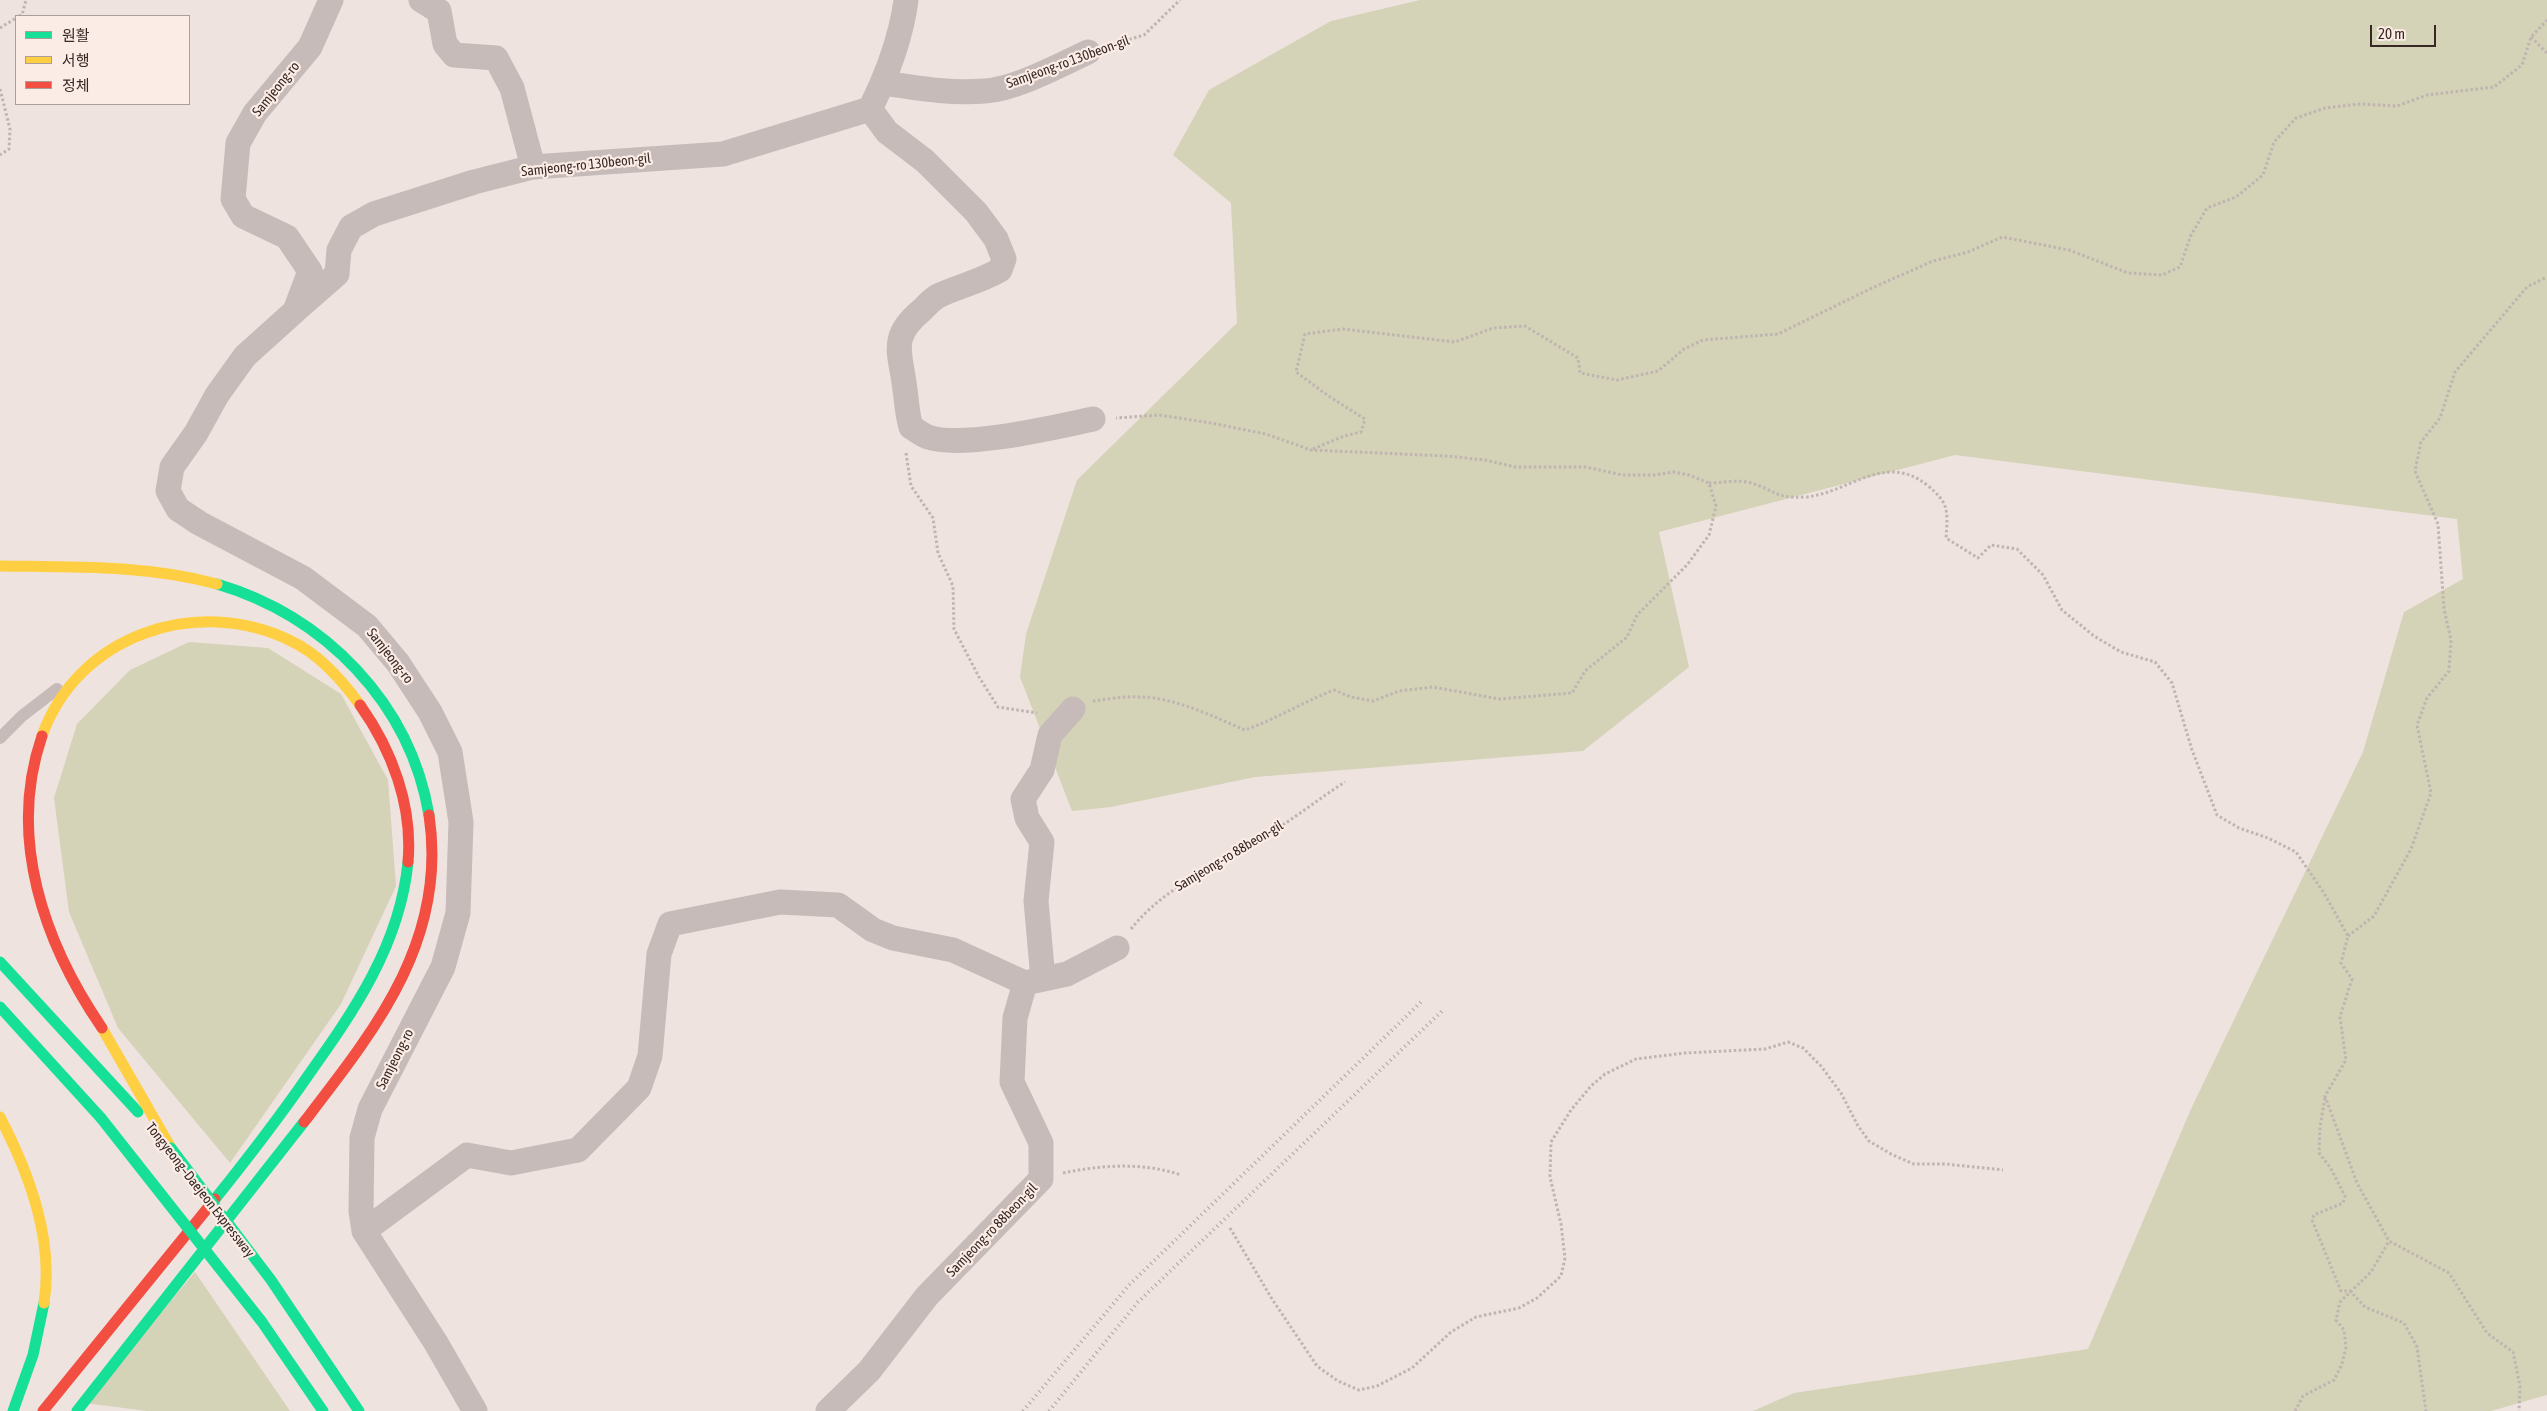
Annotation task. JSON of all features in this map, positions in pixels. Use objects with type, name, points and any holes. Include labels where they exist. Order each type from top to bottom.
[{"type":"highway","points":[[0,566],[150,571],[219,584],[261,601],[308,626],[351,660],[382,695],[401,726],[423,781],[432,830],[432,876],[422,924],[410,963],[385,1012],[293,1136],[79,1408]]},
{"type":"highway","points":[[43,1411],[238,1174],[325,1051],[382,958],[401,904],[408,859],[408,823],[402,791],[392,762],[381,739],[350,691],[324,665],[293,641],[254,626],[221,620],[188,621],[151,629],[126,639],[101,656],[74,682],[55,707],[44,733],[32,780],[31,843],[34,878],[45,919],[73,980],[112,1043],[171,1148]]},
{"type":"highway","name":"Tongyeong–Daejeon Expressway","points":[[0,962],[171,1148],[271,1280],[359,1411]]},
{"type":"highway","points":[[0,1007],[101,1118],[262,1322],[323,1411]]},
{"type":"highway","points":[[0,1117],[10,1134],[32,1190],[44,1243],[46,1295],[38,1339],[13,1411]]},
{"type":"street","name":"Samjeong-ro","points":[[331,0],[310,47],[255,113],[238,143],[233,199],[244,216],[287,237],[310,271],[295,311],[245,356],[222,387],[196,433],[172,466],[168,490],[178,509],[199,523],[303,578],[367,626],[398,663],[420,695],[450,752],[461,822],[458,913],[443,967],[370,1109],[362,1138],[361,1211],[364,1231],[436,1343],[475,1411]]},
{"type":"street","points":[[420,0],[439,11],[445,44],[454,55],[496,58],[512,88],[533,167]]},
{"type":"street","points":[[906,0],[904,18],[883,83],[870,109],[886,132],[925,161],[976,212],[996,239],[1004,259],[1000,270],[987,278],[938,296],[913,317],[902,332],[900,368],[905,389],[905,410],[911,427],[928,437],[956,440],[999,436],[1093,419]]},
{"type":"street","name":"Samjeong-ro 130beon-gil","points":[[883,83],[931,91],[987,91],[1036,77],[1088,52]]},
{"type":"street","name":"Samjeong-ro 130beon-gil","points":[[295,311],[337,274],[339,250],[351,227],[374,214],[474,182],[533,167],[723,154],[870,109]]},
{"type":"street","name":"Samjeong-ro 88beon-gil","points":[[828,1411],[869,1371],[927,1296],[1041,1178],[1041,1143],[1012,1082],[1015,1018],[1034,981],[1036,901],[1042,842],[1027,818],[1023,798],[1042,770],[1050,735],[1073,710]]},
{"type":"street","points":[[364,1231],[468,1155],[511,1163],[578,1150],[639,1088],[650,1056],[659,954],[670,924],[780,902],[838,905],[873,930],[893,938],[953,950],[1034,981],[1067,974],[1117,948]]},
{"type":"lane","points":[[0,738],[22,716],[101,656]]},
{"type":"path","points":[[22,15],[26,0]]},
{"type":"path","name":"Samjeong-ro 130beon-gil","points":[[1088,52],[1144,35],[1180,0]]},
{"type":"path","points":[[0,28],[15,19]]},
{"type":"path","points":[[1311,450],[1344,436],[1361,432],[1365,419],[1330,397],[1296,372],[1305,334],[1343,329],[1455,342],[1493,328],[1525,326],[1578,358],[1580,373],[1617,380],[1658,371],[1684,349],[1703,340],[1778,334],[1932,261],[1968,252],[2002,238],[2069,250],[2128,273],[2162,275],[2180,267],[2191,234],[2207,208],[2236,198],[2263,175],[2274,142],[2296,118],[2325,108],[2359,104],[2397,106],[2427,95],[2494,87],[2522,65],[2531,37],[2547,20]]},
{"type":"path","points":[[2531,37],[2547,53]]},
{"type":"path","points":[[0,89],[10,129],[9,149],[0,155]]},
{"type":"path","points":[[2426,1411],[2417,1347],[2404,1323],[2365,1307],[2350,1291],[2341,1291],[2312,1220],[2314,1215],[2343,1203],[2345,1196],[2330,1167],[2320,1153],[2320,1127],[2325,1096],[2346,1060],[2340,1018],[2352,979],[2341,963],[2348,936],[2374,916],[2411,849],[2431,793],[2417,725],[2427,698],[2449,671],[2451,640],[2444,608],[2438,524],[2415,471],[2421,442],[2440,418],[2454,372],[2527,287],[2547,277]]},
{"type":"path","points":[[1093,419],[1159,415],[1266,434],[1311,450],[1447,456],[1485,460],[1516,467],[1586,467],[1622,475],[1654,475],[1674,472],[1689,474],[1709,483],[1750,482],[1783,498],[1807,497],[1876,472],[1914,475],[1943,498],[1947,518],[1946,538],[1978,558],[1991,545],[2017,549],[2043,574],[2062,610],[2094,636],[2121,652],[2156,662],[2172,683],[2192,750],[2217,815],[2239,828],[2268,838],[2296,852],[2324,893],[2348,936]]},
{"type":"path","points":[[905,445],[911,486],[933,518],[938,553],[953,586],[954,629],[998,707],[1056,715],[1093,701],[1140,697],[1157,699],[1209,715],[1245,730],[1272,721],[1303,702],[1334,690],[1351,697],[1373,701],[1399,691],[1433,686],[1500,699],[1572,693],[1585,671],[1627,637],[1637,615],[1687,566],[1709,535],[1716,506],[1709,483]]},
{"type":"path","name":"Samjeong-ro 88beon-gil","points":[[1117,948],[1139,919],[1176,886],[1264,837],[1345,782]]},
{"type":"path","points":[[1230,1228],[1272,1299],[1317,1366],[1338,1381],[1359,1390],[1377,1386],[1412,1368],[1451,1332],[1476,1317],[1519,1308],[1538,1298],[1561,1276],[1564,1258],[1561,1224],[1550,1177],[1551,1142],[1571,1110],[1591,1086],[1605,1074],[1636,1059],[1685,1053],[1765,1049],[1788,1042],[1803,1048],[1821,1066],[1841,1092],[1858,1126],[1868,1141],[1914,1164],[1946,1164],[2002,1170]]},
{"type":"path","points":[[2325,1096],[2357,1183],[2389,1241],[2449,1273],[2487,1333],[2513,1352],[2520,1386],[2519,1411]]},
{"type":"path","points":[[1041,1178],[1094,1166],[1158,1167],[1181,1175]]},
{"type":"path","points":[[2295,1411],[2303,1396],[2334,1380],[2342,1364],[2346,1347],[2344,1330],[2336,1320],[2340,1302],[2372,1272],[2389,1241]]},
{"type":"shaded area","points":[[1420,0],[2547,0],[2547,1395],[2491,1411],[1753,1411],[1794,1393],[2088,1349],[2191,1109],[2363,752],[2404,612],[2463,579],[2457,519],[1955,455],[1659,532],[1689,667],[1583,751],[1255,777],[1111,807],[1072,811],[1020,677],[1026,634],[1077,480],[1237,323],[1231,203],[1173,155],[1209,90],[1331,21]]},
{"type":"shaded area","points":[[189,642],[268,648],[341,694],[388,780],[396,886],[341,1004],[230,1163],[118,1028],[69,912],[54,798],[77,724],[130,670]]},
{"type":"shaded area","points":[[195,1272],[290,1411],[147,1411],[85,1403]]},
{"type":"railway","points":[[1023,1411],[1129,1285],[1421,1002]]},
{"type":"railway","points":[[1049,1411],[1138,1302],[1442,1011]]},
{"type":"traffic: fast","points":[[217,584],[256,599],[293,618],[327,642],[356,670],[382,701],[403,736],[419,774],[429,815]]},
{"type":"traffic: fast","points":[[215,1199],[285,1108],[358,1002],[385,949],[403,892],[408,862]]},
{"type":"traffic: fast","points":[[0,962],[138,1112]]},
{"type":"traffic: fast","points":[[0,1007],[101,1118]]},
{"type":"traffic: fast","points":[[101,1118],[262,1322],[323,1411]]},
{"type":"traffic: fast","points":[[77,1411],[304,1122]]},
{"type":"traffic: fast","points":[[171,1148],[271,1280],[359,1411]]},
{"type":"traffic: fast","points":[[13,1411],[33,1355],[44,1303]]},
{"type":"traffic: slow","points":[[0,566],[136,570],[163,573],[217,584]]},
{"type":"traffic: slow","points":[[42,736],[59,701],[83,672],[112,649],[145,633],[181,624],[218,622],[255,628],[291,641],[311,653],[329,668],[360,705]]},
{"type":"traffic: slow","points":[[102,1028],[171,1148]]},
{"type":"traffic: slow","points":[[0,1117],[21,1161],[37,1207],[45,1255],[44,1303]]},
{"type":"traffic: jam","points":[[360,705],[382,741],[398,779],[407,820],[408,862]]},
{"type":"traffic: jam","points":[[42,736],[32,774],[28,813],[30,851],[37,888],[48,925],[63,961],[81,995],[102,1028]]},
{"type":"traffic: jam","points":[[304,1122],[331,1088],[380,1017],[400,981],[417,943],[427,903],[432,860],[429,815]]},
{"type":"traffic: jam","points":[[43,1411],[215,1199]]}]
